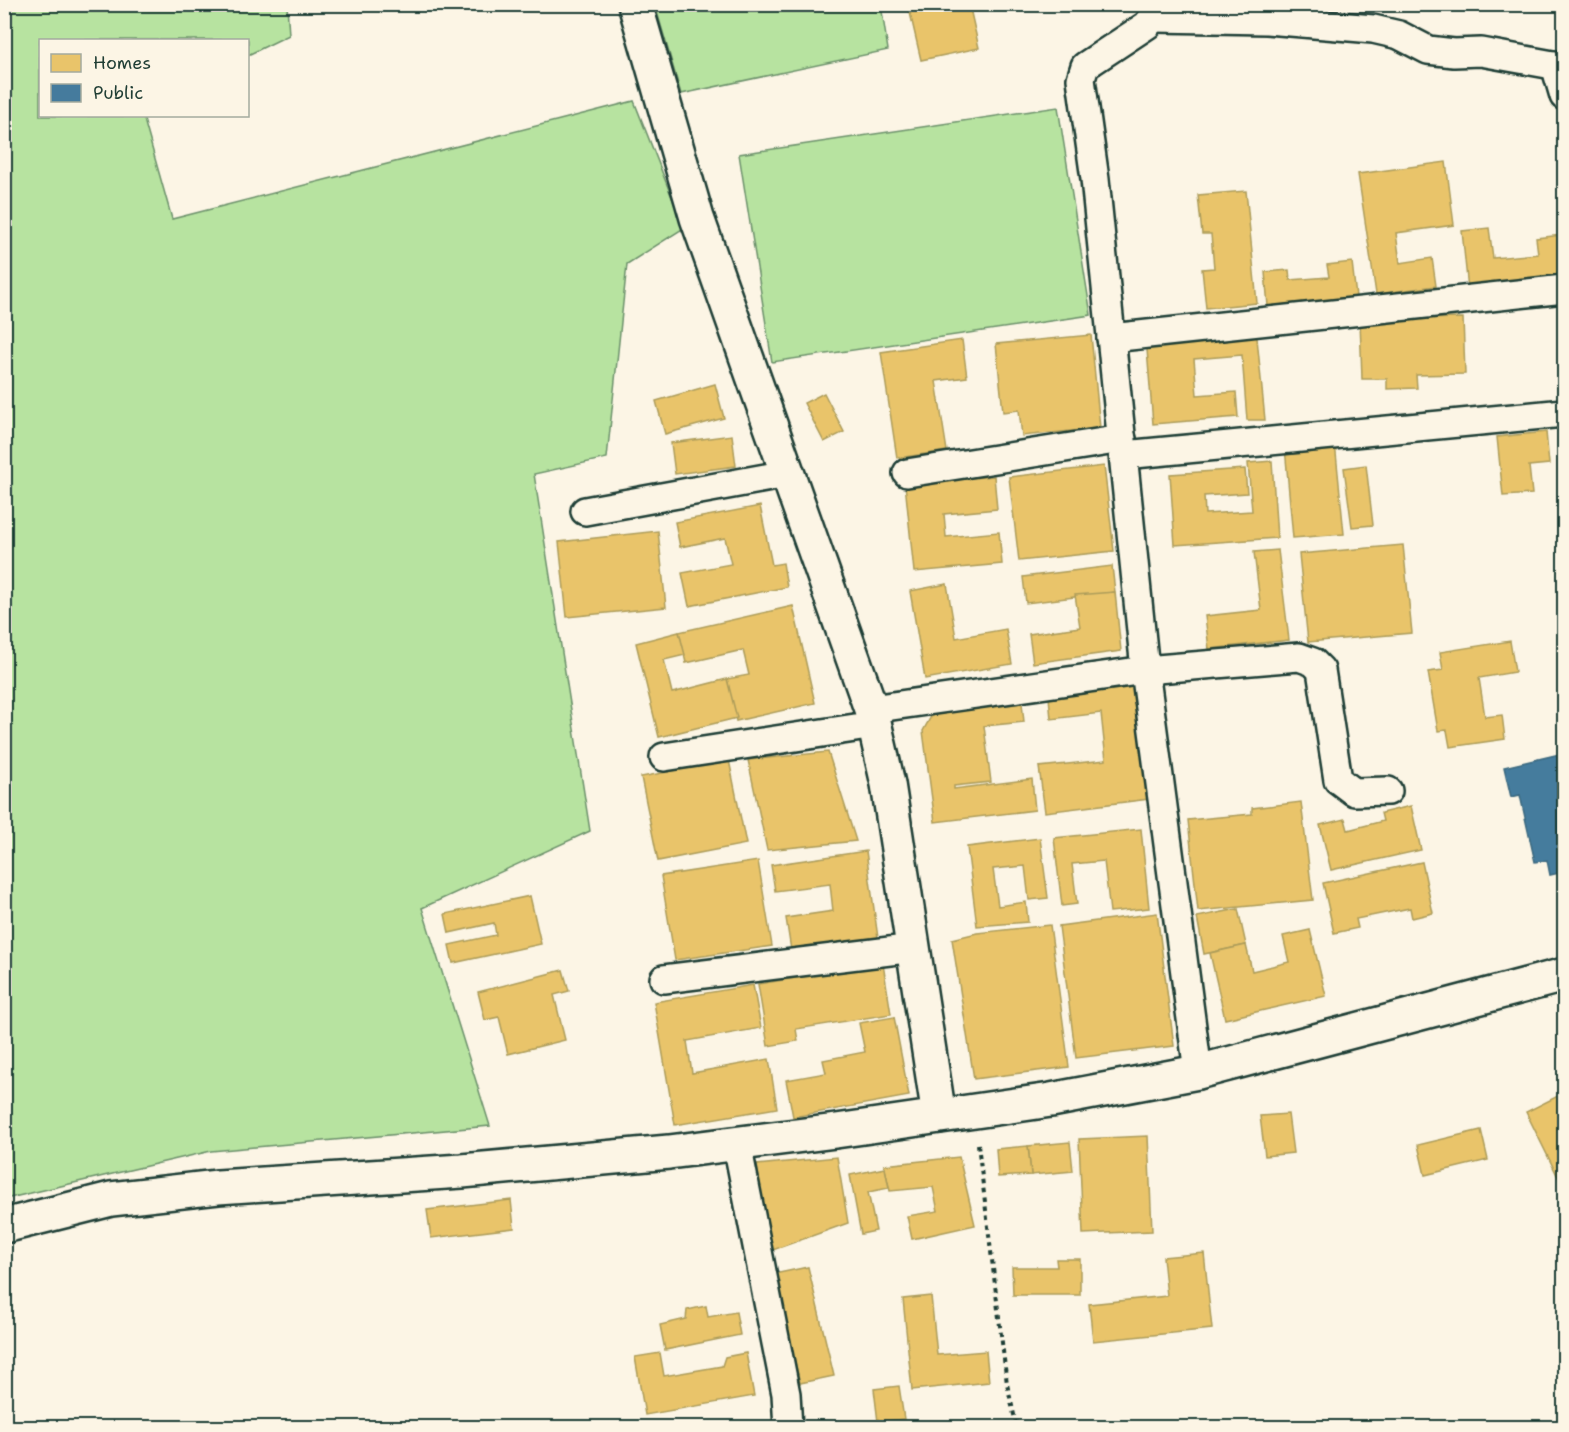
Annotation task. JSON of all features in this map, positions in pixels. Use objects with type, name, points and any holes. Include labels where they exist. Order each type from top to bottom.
[{"type":"street","points":[[635,4],[697,218],[873,717],[888,784],[939,1116]]},
{"type":"street","points":[[1198,1072],[1145,670],[1095,179],[1081,79],[1085,66],[1134,36],[1159,11],[1373,29],[1399,35],[1428,50],[1454,53],[1481,52],[1560,66],[1564,96]]},
{"type":"street","points":[[1111,338],[1564,289]]},
{"type":"street","points":[[907,473],[1123,447],[1564,414]]},
{"type":"street","points":[[585,511],[787,474]]},
{"type":"street","points":[[664,758],[873,717],[1145,670],[1299,657],[1313,662],[1321,670],[1338,780],[1354,792],[1388,791]]},
{"type":"street","points":[[664,980],[914,948]]},
{"type":"street","points":[[4,1226],[111,1199],[183,1191],[462,1171],[737,1144],[1051,1100],[1198,1072],[1564,975]]},
{"type":"street","points":[[737,1144],[786,1394],[788,1428]]},
{"type":"path","points":[[974,1110],[1007,1384],[1017,1428]]},
{"type":"green space","points":[[4,5],[287,5],[289,35],[249,55],[249,39],[39,39],[39,117],[143,117],[172,219],[634,101],[684,228],[627,264],[607,458],[534,474],[590,831],[422,908],[490,1126],[211,1151],[5,1199]]},
{"type":"green space","points":[[655,5],[881,5],[888,50],[681,94]]},
{"type":"green space","points":[[1058,107],[1091,315],[772,362],[739,154]]},
{"type":"building: Homes","points":[[908,4],[969,4],[979,48],[921,60]]},
{"type":"building: Homes","points":[[1446,162],[1454,225],[1396,233],[1400,263],[1432,258],[1436,286],[1376,294],[1358,174]]},
{"type":"building: Homes","points":[[1246,191],[1257,303],[1206,308],[1202,269],[1214,268],[1211,234],[1202,234],[1198,195]]},
{"type":"building: Homes","points":[[1489,228],[1493,258],[1538,254],[1536,238],[1562,235],[1564,278],[1468,289],[1462,231]]},
{"type":"building: Homes","points":[[1352,262],[1356,297],[1268,306],[1265,272],[1289,270],[1290,280],[1329,277],[1327,265]]},
{"type":"building: Homes","points":[[1463,318],[1465,374],[1416,375],[1417,388],[1387,389],[1387,379],[1362,379],[1360,320]]},
{"type":"building: Homes","points":[[1256,328],[1265,420],[1247,420],[1242,355],[1194,359],[1197,395],[1236,392],[1238,417],[1153,424],[1146,337]]},
{"type":"building: Homes","points":[[1091,335],[1100,428],[1022,436],[1019,410],[1003,412],[996,344]]},
{"type":"building: Homes","points":[[962,340],[967,377],[936,381],[947,451],[897,458],[881,352]]},
{"type":"building: Homes","points":[[715,384],[724,418],[665,434],[656,401]]},
{"type":"building: Homes","points":[[824,393],[844,432],[824,442],[804,403]]},
{"type":"building: Homes","points":[[1546,432],[1549,464],[1529,466],[1532,494],[1503,496],[1497,437]]},
{"type":"building: Homes","points":[[732,435],[736,466],[675,474],[671,443]]},
{"type":"building: Homes","points":[[1335,443],[1344,534],[1293,538],[1285,447]]},
{"type":"building: Homes","points":[[1272,461],[1277,538],[1175,545],[1170,474],[1245,469],[1247,493],[1204,496],[1205,514],[1252,511],[1248,463]]},
{"type":"building: Homes","points":[[1366,465],[1373,525],[1352,527],[1344,468]]},
{"type":"building: Homes","points":[[1104,466],[1114,551],[1019,561],[1009,477]]},
{"type":"building: Homes","points":[[994,476],[997,509],[944,514],[946,537],[999,532],[1002,564],[914,572],[905,484]]},
{"type":"building: Homes","points":[[760,506],[772,565],[783,563],[787,587],[689,606],[682,573],[731,564],[725,538],[680,547],[675,522]]},
{"type":"building: Homes","points":[[658,531],[666,607],[567,617],[559,542]]},
{"type":"building: Homes","points":[[1403,545],[1412,633],[1308,642],[1299,554]]},
{"type":"building: Homes","points":[[1278,550],[1289,640],[1209,649],[1205,616],[1261,610],[1254,552]]},
{"type":"building: Homes","points":[[1112,566],[1115,592],[1026,603],[1023,577]]},
{"type":"building: Homes","points":[[947,584],[956,638],[1006,629],[1012,664],[925,679],[910,591]]},
{"type":"building: Homes","points":[[1115,592],[1121,651],[1033,663],[1029,634],[1080,627],[1075,595]]},
{"type":"building: Homes","points":[[793,606],[815,703],[736,721],[727,679],[749,675],[743,650],[686,663],[679,632]]},
{"type":"building: Homes","points":[[679,632],[685,655],[664,660],[672,693],[727,679],[737,718],[659,737],[636,643]]},
{"type":"building: Homes","points":[[1510,641],[1515,672],[1479,678],[1485,717],[1502,715],[1505,739],[1450,747],[1447,730],[1438,731],[1428,672],[1443,670],[1440,652]]},
{"type":"building: Homes","points":[[1135,686],[1149,799],[1045,812],[1039,767],[1106,760],[1101,713],[1051,719],[1049,697]]},
{"type":"building: Homes","points":[[1022,703],[1024,722],[984,726],[991,782],[954,786],[954,789],[1032,779],[1035,810],[935,822],[923,731],[933,713]]},
{"type":"building: Homes","points":[[828,752],[856,841],[767,850],[748,760]]},
{"type":"building: Homes","points":[[729,760],[746,844],[658,861],[641,777]]},
{"type":"building: Homes","points":[[1301,802],[1313,900],[1198,911],[1188,820],[1252,814],[1252,808]]},
{"type":"building: Homes","points":[[1411,806],[1421,850],[1331,870],[1320,825],[1345,819],[1348,830],[1383,821],[1381,813]]},
{"type":"building: Homes","points":[[1141,829],[1149,908],[1110,912],[1104,861],[1072,864],[1077,904],[1062,906],[1054,838]]},
{"type":"building: Homes","points":[[1040,838],[1048,898],[1029,900],[1025,866],[993,869],[998,906],[1026,902],[1028,922],[977,926],[967,847]]},
{"type":"building: Homes","points":[[866,851],[878,938],[791,950],[786,918],[833,911],[830,884],[775,891],[771,865]]},
{"type":"building: Homes","points":[[758,861],[772,946],[675,960],[661,876]]},
{"type":"building: Homes","points":[[1422,862],[1433,913],[1412,918],[1410,908],[1356,919],[1358,928],[1334,933],[1323,883]]},
{"type":"building: Homes","points":[[530,896],[541,944],[453,963],[449,945],[496,935],[494,923],[449,933],[445,914]]},
{"type":"building: Homes","points":[[1238,909],[1246,945],[1204,954],[1197,917]]},
{"type":"building: Homes","points":[[1157,913],[1174,1046],[1076,1058],[1059,926]]},
{"type":"building: Homes","points":[[1050,925],[1069,1067],[974,1079],[952,939],[977,933]]},
{"type":"building: Homes","points":[[1310,930],[1326,996],[1225,1019],[1210,953],[1246,945],[1252,971],[1289,962],[1283,936]]},
{"type":"building: Homes","points":[[883,964],[891,1014],[796,1029],[798,1041],[768,1046],[758,984]]},
{"type":"building: Homes","points":[[563,970],[569,991],[554,995],[565,1040],[508,1054],[499,1017],[485,1020],[478,992]]},
{"type":"building: Homes","points":[[753,985],[761,1028],[687,1041],[692,1073],[769,1059],[777,1108],[675,1125],[654,1002]]},
{"type":"building: Homes","points":[[894,1017],[909,1096],[793,1117],[786,1080],[826,1073],[823,1060],[865,1052],[859,1023]]},
{"type":"building: Homes","points":[[1564,1093],[1564,1186],[1563,1187],[1526,1112]]},
{"type":"building: Homes","points":[[1288,1114],[1293,1153],[1265,1156],[1260,1116]]},
{"type":"building: Homes","points":[[1481,1130],[1488,1160],[1425,1175],[1418,1145]]},
{"type":"building: Homes","points":[[1148,1136],[1152,1231],[1083,1234],[1079,1139]]},
{"type":"building: Homes","points":[[1070,1142],[1073,1171],[1031,1175],[1028,1146]]},
{"type":"building: Homes","points":[[1028,1146],[1031,1175],[998,1177],[996,1149]]},
{"type":"building: Homes","points":[[837,1157],[848,1223],[770,1251],[757,1165]]},
{"type":"building: Homes","points":[[959,1157],[975,1225],[912,1239],[907,1216],[938,1211],[933,1187],[890,1191],[884,1165]]},
{"type":"building: Homes","points":[[885,1168],[889,1188],[868,1192],[876,1231],[861,1234],[850,1175]]},
{"type":"building: Homes","points":[[511,1200],[514,1228],[431,1238],[427,1210]]},
{"type":"building: Homes","points":[[1204,1253],[1212,1329],[1093,1341],[1089,1304],[1167,1296],[1163,1257]]},
{"type":"building: Homes","points":[[1056,1259],[1080,1259],[1080,1295],[1013,1295],[1012,1267],[1057,1267]]},
{"type":"building: Homes","points":[[808,1267],[834,1376],[800,1383],[774,1274]]},
{"type":"building: Homes","points":[[931,1296],[937,1355],[986,1351],[989,1382],[912,1390],[903,1299]]},
{"type":"building: Homes","points":[[706,1306],[708,1317],[736,1312],[740,1335],[665,1350],[660,1325],[686,1319],[687,1310]]},
{"type":"building: Homes","points":[[660,1353],[664,1376],[722,1366],[725,1357],[746,1353],[754,1396],[645,1415],[635,1357]]},
{"type":"building: Homes","points":[[899,1386],[904,1419],[878,1422],[874,1389]]},
{"type":"building: Public","points":[[1564,753],[1564,872],[1550,875],[1547,860],[1535,862],[1520,795],[1511,797],[1504,767]]}]
